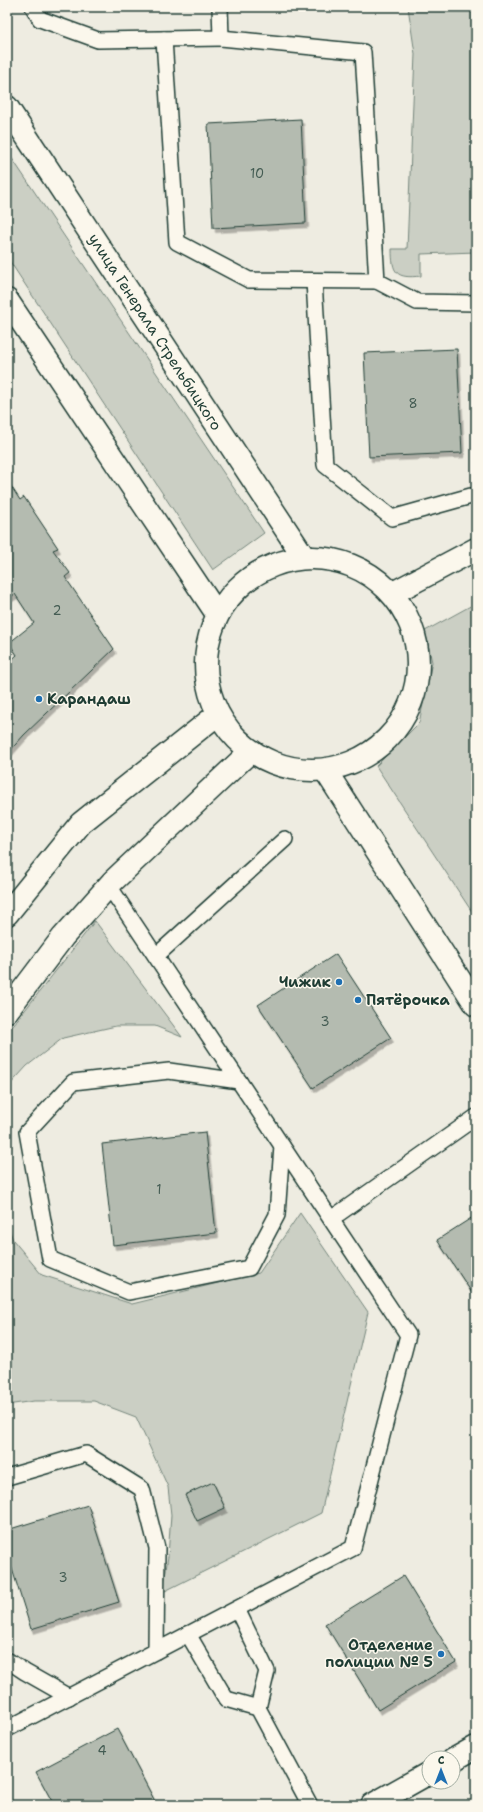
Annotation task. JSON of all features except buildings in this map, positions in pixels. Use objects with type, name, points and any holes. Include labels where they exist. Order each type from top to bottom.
[{"type":"street","name":"улица Генерала Стрельбицкого","points":[[7,107],[304,557]]},
{"type":"street","points":[[7,300],[217,614]]},
{"type":"street","points":[[393,593],[476,549]]},
{"type":"street","points":[[304,557],[337,559],[367,572],[393,593],[410,621],[419,653],[417,686],[405,717],[384,742],[357,761],[325,770],[299,770],[274,763],[251,751],[232,735],[218,714],[207,681],[206,647],[217,614],[232,593],[251,575],[276,563],[304,557]]},
{"type":"street","points":[[7,914],[81,823],[218,714]]},
{"type":"street","points":[[7,1011],[63,937],[109,886],[251,751]]},
{"type":"street","points":[[325,770],[476,1005]]},
{"type":"street","points":[[461,1755],[476,1747]]},
{"type":"street","points":[[372,1805],[421,1777]]},
{"type":"lane","points":[[33,7],[40,19],[98,40],[221,38],[363,52],[377,281]]},
{"type":"lane","points":[[220,7],[221,38]]},
{"type":"lane","points":[[164,39],[177,242],[249,280],[377,281],[417,302],[476,303]]},
{"type":"lane","points":[[314,281],[325,465],[392,518],[476,496]]},
{"type":"lane","points":[[156,956],[285,839]]},
{"type":"lane","points":[[7,1729],[353,1548],[408,1335],[109,886]]},
{"type":"lane","points":[[239,1081],[169,1071],[73,1082],[27,1132],[50,1259],[128,1292],[249,1268],[277,1215],[282,1146]]},
{"type":"lane","points":[[331,1219],[476,1116]]},
{"type":"lane","points":[[7,1477],[86,1454],[142,1489],[157,1548],[156,1651]]},
{"type":"lane","points":[[237,1609],[267,1671],[258,1708],[310,1805]]},
{"type":"lane","points":[[188,1634],[226,1699],[258,1708]]},
{"type":"lane","points":[[7,1660],[25,1672],[69,1696]]},
{"type":"shaded area","points":[[408,7],[476,7],[476,252],[421,254],[421,276],[413,277],[397,273],[392,257],[392,249],[407,249],[415,54]]},
{"type":"shaded area","points":[[7,151],[264,533],[213,570],[7,257]]},
{"type":"shaded area","points":[[476,603],[476,918],[376,766],[419,723],[432,662],[425,631]]},
{"type":"shaded area","points":[[95,921],[182,1037],[155,1026],[116,1026],[63,1038],[27,1066],[7,1088],[7,1033]]},
{"type":"shaded area","points":[[300,1213],[368,1312],[321,1513],[163,1592],[168,1556],[171,1515],[168,1487],[136,1417],[94,1401],[34,1401],[7,1405],[7,1223],[13,1240],[42,1275],[132,1304],[259,1273]]},
{"type":"place","name":"Карандаш","points":[[39,699]]},
{"type":"place","name":"Чижик","points":[[339,982]]},
{"type":"place","name":"Пятёрочка","points":[[358,1000]]},
{"type":"place","name":"Отделение полиции № 5","points":[[441,1654]]}]
